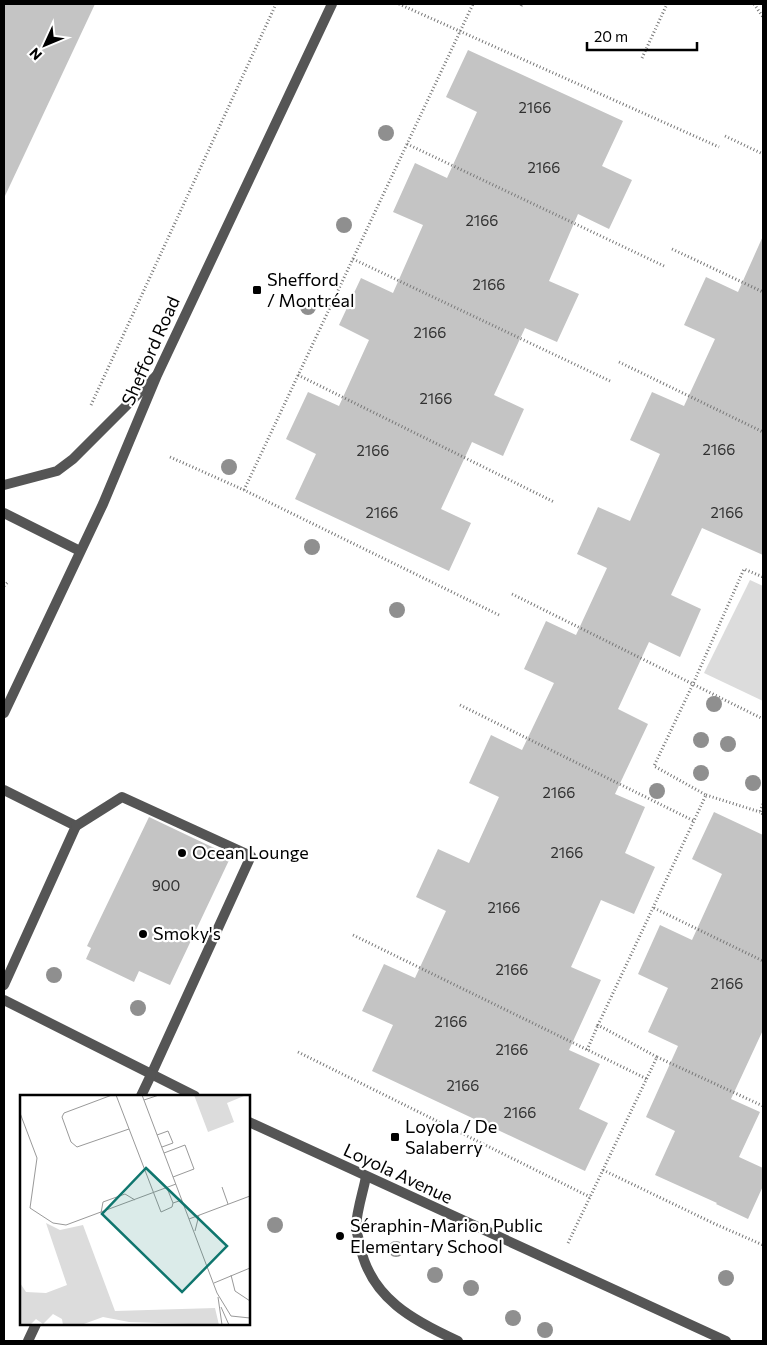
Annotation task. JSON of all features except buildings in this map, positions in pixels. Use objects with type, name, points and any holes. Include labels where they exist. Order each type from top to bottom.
[{"type":"street","name":"Shefford Road","points":[[4,713],[103,504],[157,375],[332,4]]},
{"type":"street","points":[[4,485],[57,470],[73,459],[157,375]]},
{"type":"street","points":[[4,513],[80,551]]},
{"type":"street","points":[[4,790],[76,826]]},
{"type":"street","points":[[4,985],[76,826],[122,797],[251,856],[141,1095]]},
{"type":"street","points":[[4,1000],[193,1095]]},
{"type":"street","name":"Loyola Avenue","points":[[250,1122],[726,1341]]},
{"type":"street","points":[[366,1177],[356,1227],[362,1257],[377,1287],[401,1309],[430,1328],[458,1341]]},
{"type":"street","points":[[28,1341],[36,1325]]},
{"type":"path","points":[[88,410],[276,4]]},
{"type":"path","points":[[399,4],[461,30],[719,147]]},
{"type":"path","points":[[244,490],[473,4]]},
{"type":"path","points":[[642,58],[667,4]]},
{"type":"path","points":[[754,4],[763,18]]},
{"type":"path","points":[[725,136],[763,154]]},
{"type":"path","points":[[407,144],[664,266]]},
{"type":"path","points":[[672,249],[763,292]]},
{"type":"path","points":[[353,259],[610,381]]},
{"type":"path","points":[[619,362],[763,432]]},
{"type":"path","points":[[298,375],[554,502]]},
{"type":"path","points":[[170,458],[244,490],[501,616]]},
{"type":"path","points":[[763,577],[744,569],[654,766],[706,796],[762,813],[763,804]]},
{"type":"path","points":[[4,586],[9,580]]},
{"type":"path","points":[[512,594],[763,718]]},
{"type":"path","points":[[460,705],[694,821]]},
{"type":"path","points":[[587,1050],[706,796]]},
{"type":"path","points":[[654,908],[763,962]]},
{"type":"path","points":[[353,935],[647,1079]]},
{"type":"path","points":[[598,1025],[657,1057],[763,1106]]},
{"type":"path","points":[[298,1052],[590,1197]]},
{"type":"path","points":[[558,1264],[657,1057]]},
{"type":"path","points":[[603,1170],[763,1245]]},
{"type":"shaded area","points":[[750,580],[763,586],[763,701],[704,673]]},
{"type":"place","name":"Shefford / Montréal","points":[[257,290]]},
{"type":"place","name":"Ocean Lounge","points":[[182,853]]},
{"type":"place","name":"Smoky's","points":[[143,934]]},
{"type":"place","name":"Loyola / De Salaberry","points":[[395,1137]]},
{"type":"place","name":"Séraphin-Marion Public Elementary School","points":[[340,1236]]}]
